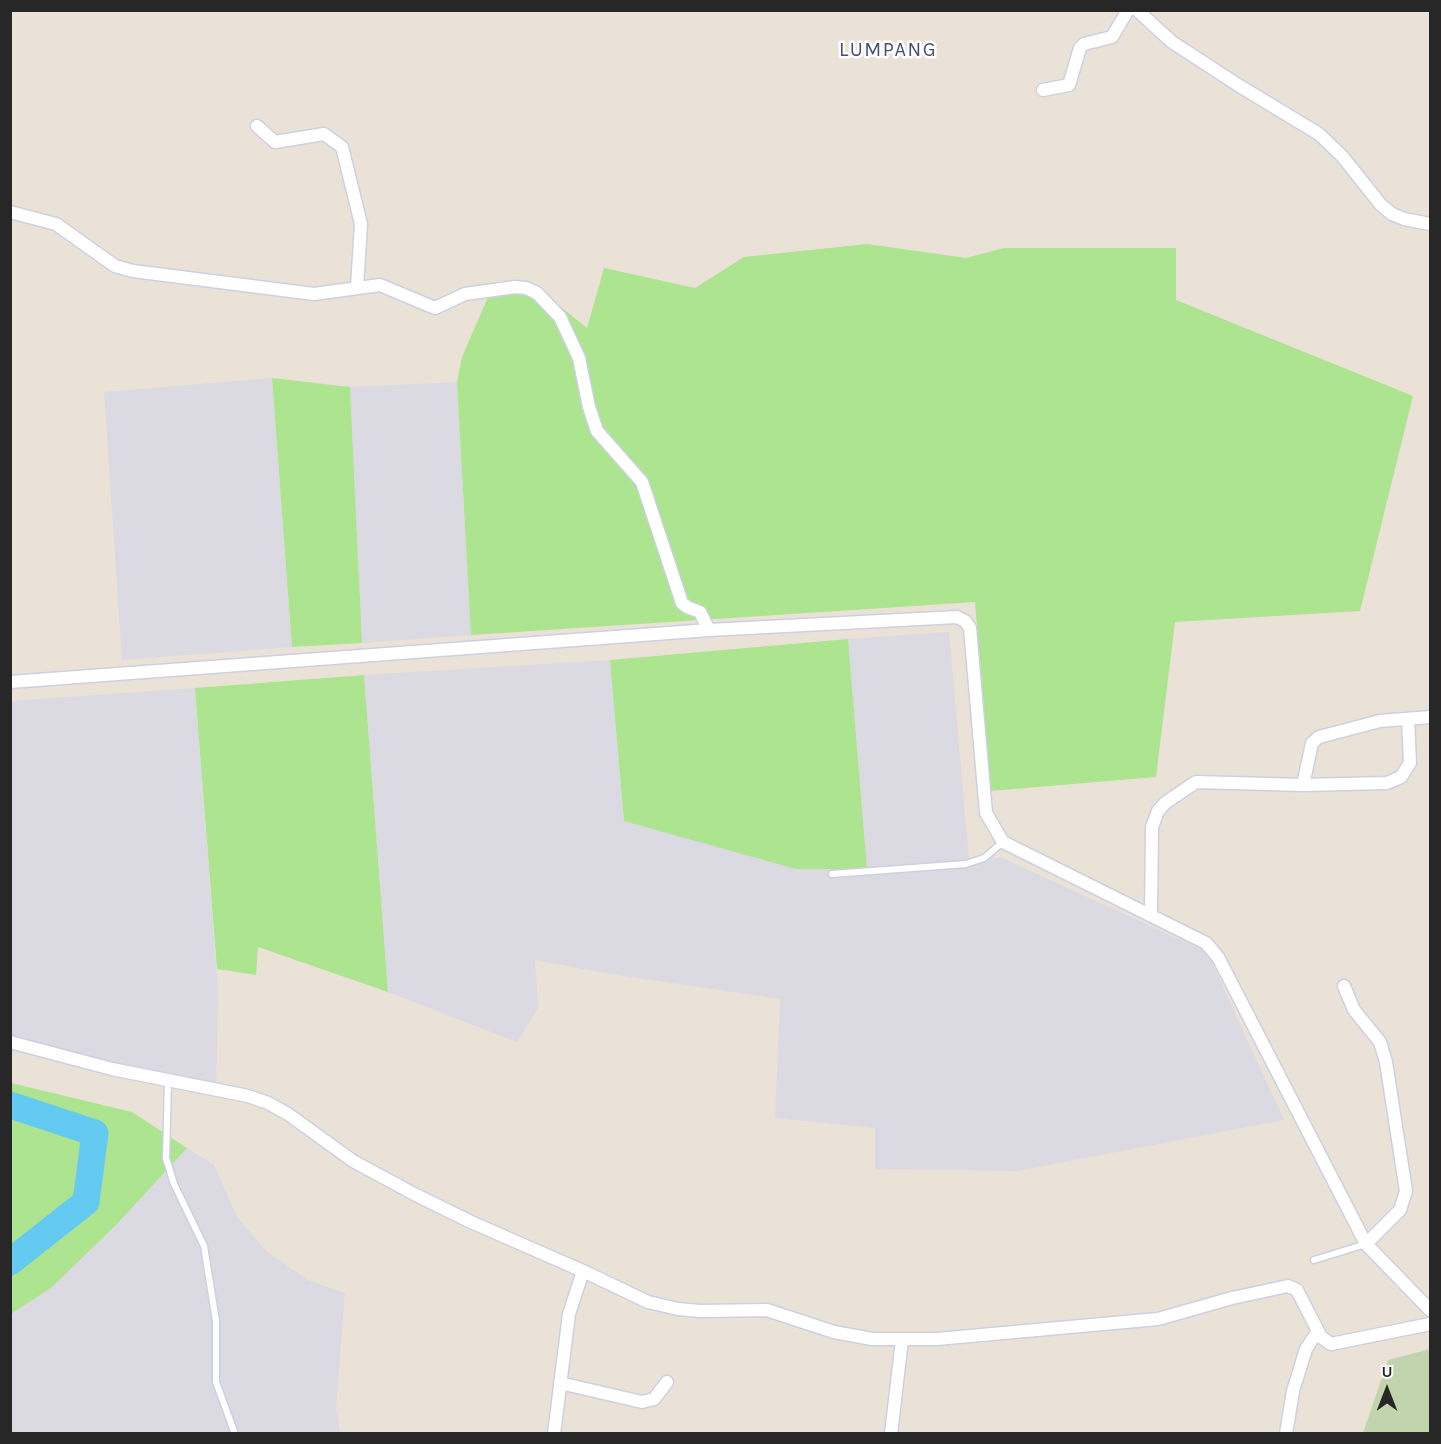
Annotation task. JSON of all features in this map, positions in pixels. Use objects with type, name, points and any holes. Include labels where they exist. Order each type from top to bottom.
[{"type":"street","points":[[1043,90],[1069,85],[1080,48],[1084,44],[1112,37],[1136,11],[1172,42],[1319,134],[1342,156],[1381,204],[1392,214],[1404,219],[1431,224]]},
{"type":"street","points":[[257,126],[275,142],[324,134],[342,147],[361,224],[357,287]]},
{"type":"street","points":[[10,212],[56,224],[115,266],[133,271],[314,294],[380,285],[435,308],[465,294],[515,287],[526,288],[537,293],[560,317],[579,358],[589,407],[597,431],[642,482],[682,603],[687,608],[700,612],[709,630]]},
{"type":"street","points":[[10,682],[709,630],[957,617],[965,621],[970,628],[986,813],[1003,842],[1206,943],[1218,957],[1366,1244],[1431,1310]]},
{"type":"street","points":[[1303,785],[1312,743],[1319,737],[1380,721],[1431,717]]},
{"type":"street","points":[[1151,916],[1152,827],[1158,811],[1165,803],[1196,782],[1303,785],[1387,783],[1401,777],[1410,763],[1407,719]]},
{"type":"street","points":[[1344,986],[1354,1011],[1380,1042],[1386,1062],[1406,1191],[1400,1210],[1366,1244]]},
{"type":"street","points":[[10,1042],[112,1069],[248,1095],[288,1114],[353,1161],[414,1194],[648,1302],[678,1309],[767,1310],[834,1332],[872,1339],[937,1339],[1158,1319],[1232,1298],[1288,1286],[1297,1290],[1317,1331],[1331,1344],[1431,1324]]},
{"type":"street","points":[[554,1434],[569,1314],[584,1271]]},
{"type":"street","points":[[1286,1434],[1293,1390],[1306,1349],[1317,1331]]},
{"type":"street","points":[[891,1434],[902,1340]]},
{"type":"street","points":[[560,1383],[642,1402],[654,1399],[667,1382]]},
{"type":"lane","points":[[832,874],[966,864],[984,858],[1003,842]]},
{"type":"lane","points":[[168,1080],[166,1158],[174,1184],[204,1246],[216,1321],[216,1382],[235,1434]]},
{"type":"lane","points":[[1314,1260],[1366,1244]]},
{"type":"shaded area","points":[[272,378],[292,647],[122,660],[104,392]]},
{"type":"shaded area","points":[[457,382],[471,635],[362,643],[350,387]]},
{"type":"shaded area","points":[[949,632],[969,859],[1002,858],[1207,952],[1284,1120],[1017,1171],[875,1169],[875,1128],[775,1118],[780,999],[610,974],[535,960],[538,1008],[517,1042],[388,992],[364,675],[610,660],[624,821],[867,869],[848,639]]},
{"type":"shaded area","points":[[195,688],[218,990],[216,1089],[11,1037],[10,701]]},
{"type":"shaded area","points":[[187,1148],[214,1165],[237,1217],[267,1252],[310,1281],[345,1293],[336,1407],[340,1433],[11,1434],[11,1314],[52,1286],[118,1223]]},
{"type":"green space","points":[[867,244],[966,258],[1004,248],[1176,248],[1176,300],[1413,396],[1360,611],[1175,622],[1156,777],[990,791],[975,602],[471,635],[457,382],[462,357],[492,288],[521,288],[552,300],[587,328],[604,268],[695,288],[744,257]]},
{"type":"green space","points":[[272,378],[350,387],[362,643],[292,647]]},
{"type":"green space","points":[[848,639],[867,869],[796,869],[624,821],[610,660]]},
{"type":"green space","points":[[364,675],[388,992],[258,947],[256,975],[217,969],[195,688]]},
{"type":"green space","points":[[11,1083],[132,1112],[187,1148],[118,1223],[52,1287],[11,1314]]},
{"type":"green space","points":[[1430,1349],[1430,1433],[1363,1433],[1388,1360]]},
{"type":"waterway","points":[[10,1105],[95,1133],[86,1202],[10,1262]]},
{"type":"district","name":"LUMPANG","points":[[888,50]]}]
